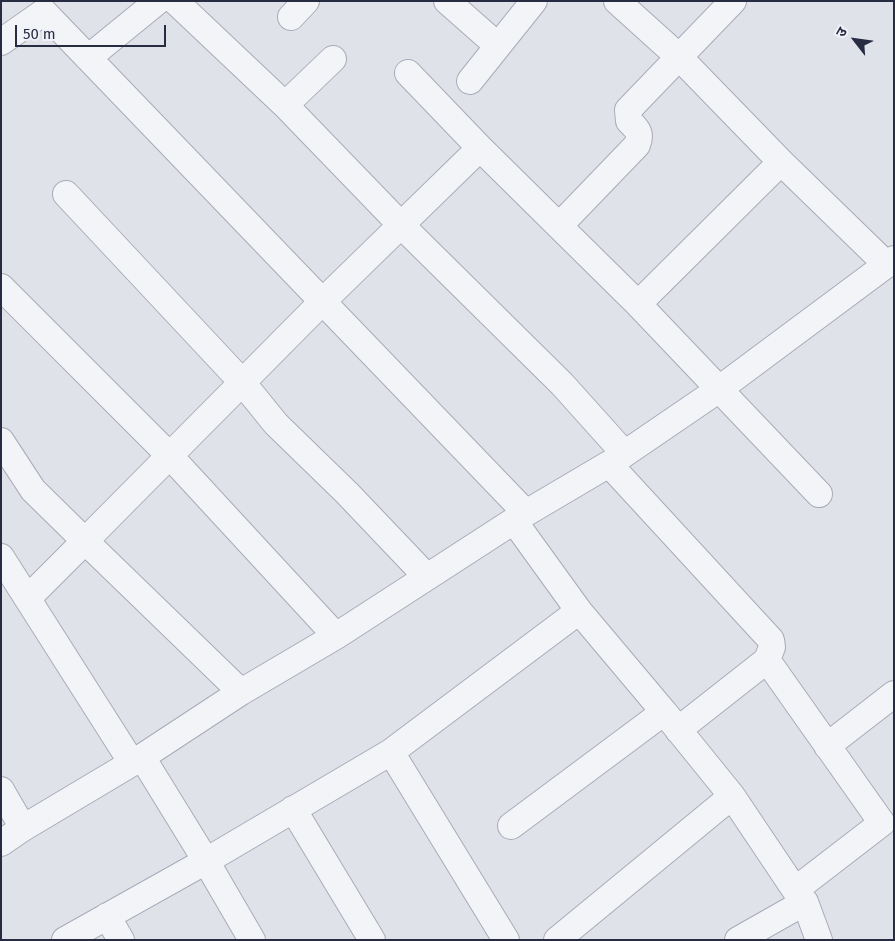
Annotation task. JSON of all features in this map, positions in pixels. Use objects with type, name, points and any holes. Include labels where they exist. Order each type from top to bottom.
[{"type":"street","points":[[88,58],[158,1]]},
{"type":"street","points":[[175,1],[285,104],[400,225],[562,384],[617,459],[771,640],[772,647],[767,660],[511,826]]},
{"type":"street","points":[[447,1],[498,46]]},
{"type":"street","points":[[470,81],[534,1]]},
{"type":"street","points":[[1,843],[137,760],[241,692],[336,636],[520,517],[617,459],[718,390],[890,262],[781,162],[679,57],[617,1]]},
{"type":"street","points":[[559,226],[637,145],[640,137],[638,131],[628,121],[628,110],[733,1]]},
{"type":"street","points":[[1,42],[38,7],[322,302],[520,517],[578,611],[732,796],[800,896],[819,940]]},
{"type":"street","points":[[285,104],[333,59]]},
{"type":"street","points":[[408,73],[480,148],[638,304],[819,494]]},
{"type":"street","points":[[28,598],[168,455],[480,148]]},
{"type":"street","points":[[638,304],[781,162]]},
{"type":"street","points":[[66,194],[242,382],[276,424],[347,493],[427,577]]},
{"type":"street","points":[[1,287],[168,455],[336,636]]},
{"type":"street","points":[[1,441],[33,490],[241,692]]},
{"type":"street","points":[[1,557],[206,861],[252,940]]},
{"type":"street","points":[[65,940],[206,861],[391,752],[578,611]]},
{"type":"street","points":[[738,940],[800,896],[888,819],[828,746],[767,660]]},
{"type":"street","points":[[828,746],[894,694]]},
{"type":"street","points":[[391,752],[506,940]]},
{"type":"street","points":[[1,790],[23,828]]},
{"type":"street","points":[[557,940],[732,796]]},
{"type":"street","points":[[293,810],[372,940]]},
{"type":"street","points":[[107,916],[122,940]]}]
